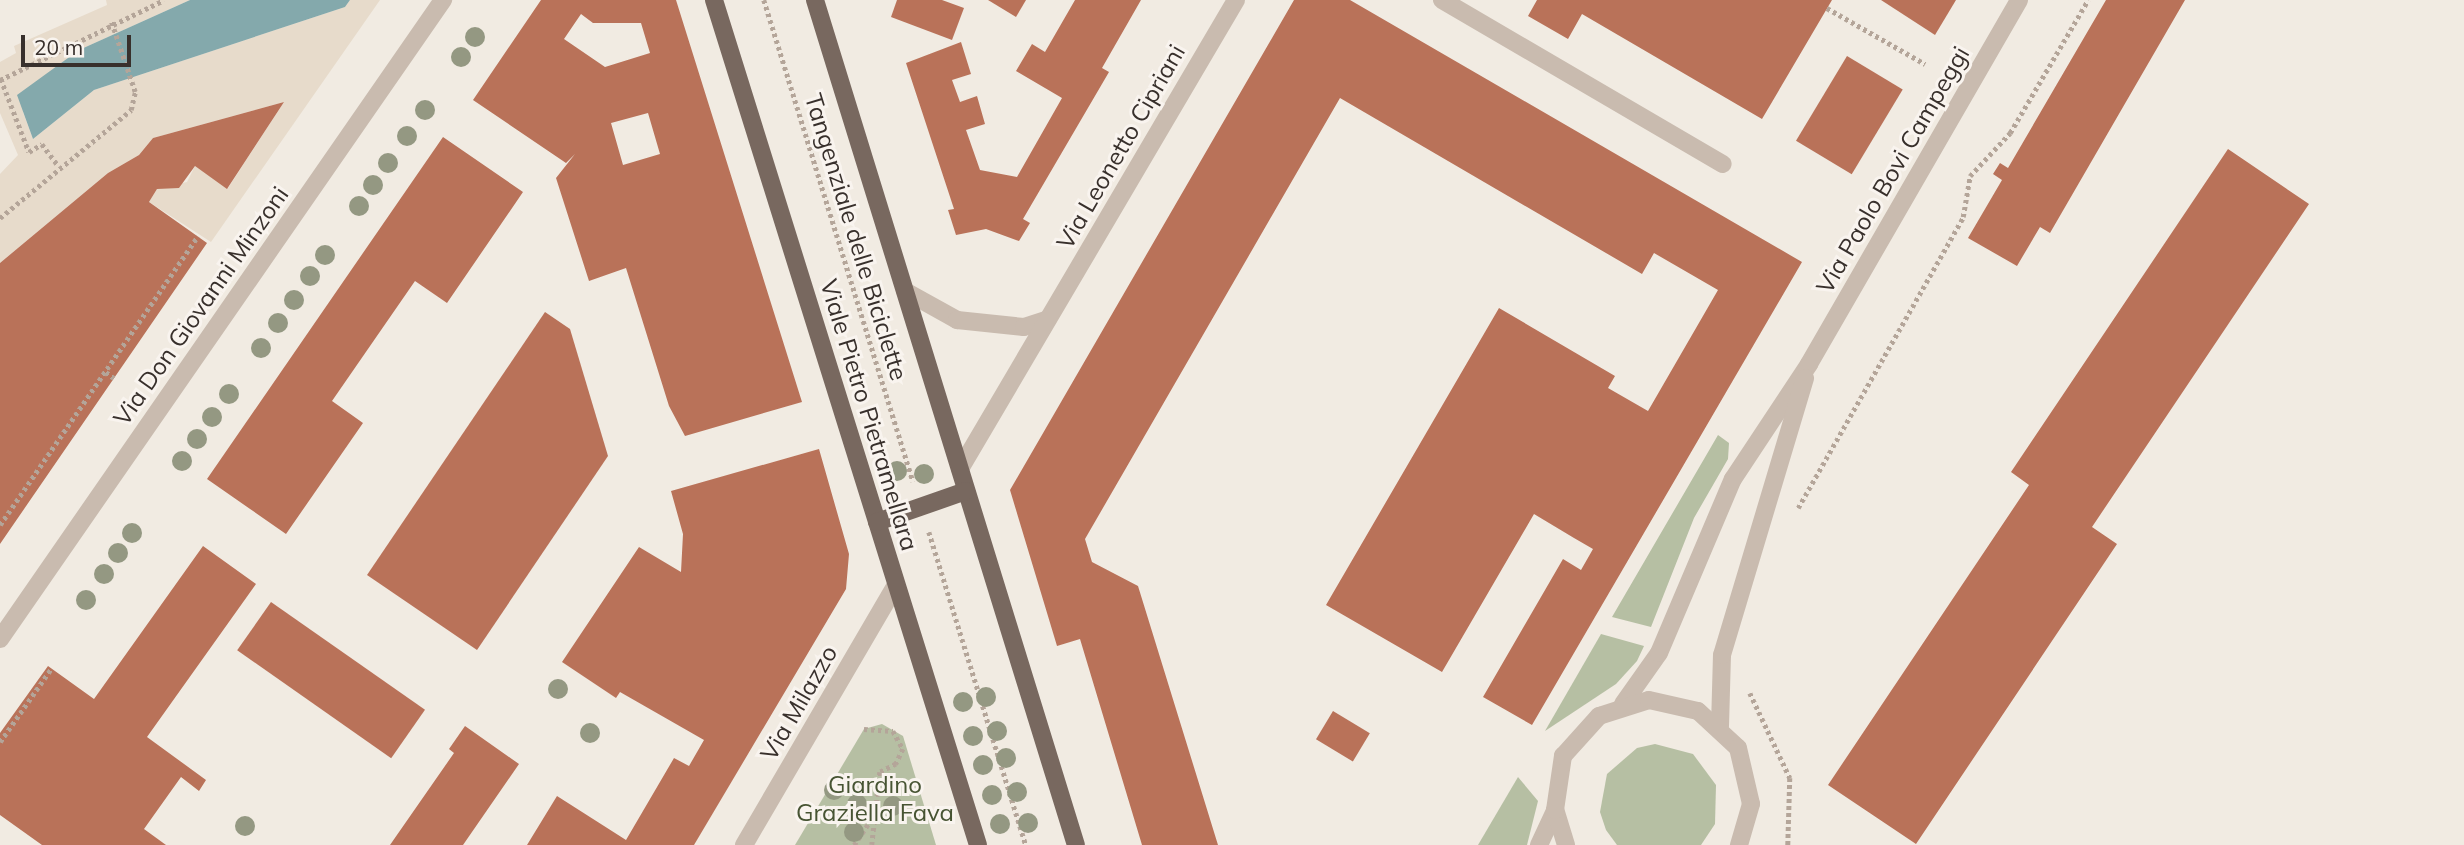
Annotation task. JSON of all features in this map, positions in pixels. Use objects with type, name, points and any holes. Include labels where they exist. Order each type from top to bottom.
[{"type":"main road","name":"Viale Pietro Pietramellara","points":[[715,0],[978,845]]},
{"type":"main road","points":[[815,0],[1076,845]]},
{"type":"main road","points":[[877,522],[966,491]]},
{"type":"street","name":"Via Don Giovanni Minzoni","points":[[0,639],[443,0]]},
{"type":"street","name":"Via Leonetto Cipriani","points":[[960,470],[1236,0]]},
{"type":"street","points":[[1442,0],[1723,164]]},
{"type":"street","name":"Via Paolo Bovi Campeggi","points":[[1623,704],[1659,653],[1733,479],[1808,364],[2020,0]]},
{"type":"street","points":[[905,291],[957,320],[1024,327],[1048,320]]},
{"type":"street","name":"Via Paolo Bovi Campeggi","points":[[1720,726],[1722,655],[1808,364]]},
{"type":"street","name":"Via Milazzo","points":[[744,845],[896,585]]},
{"type":"street","points":[[1539,845],[1555,810],[1563,756],[1599,716],[1623,704],[1675,702],[1720,726],[1749,775],[1745,841]]},
{"type":"street","points":[[1555,810],[1566,845]]},
{"type":"path","points":[[58,165],[42,144],[29,152],[1,80],[111,21],[164,0]]},
{"type":"path","name":"Tangenziale delle Biciclette","points":[[764,0],[915,485]]},
{"type":"path","points":[[1794,513],[1968,207],[1970,176],[2010,133],[2088,0]]},
{"type":"path","points":[[1827,8],[1925,64]]},
{"type":"path","points":[[0,218],[58,165],[131,110],[130,77],[111,21]]},
{"type":"path","points":[[0,525],[198,236]]},
{"type":"path","points":[[106,372],[114,378]]},
{"type":"path","points":[[927,526],[1026,845]]},
{"type":"path","points":[[0,742],[51,669]]},
{"type":"path","points":[[1748,685],[1790,778],[1788,845]]},
{"type":"path","points":[[864,729],[894,732],[904,749],[896,764],[880,772],[872,845]]},
{"type":"path","points":[[854,845],[875,813]]},
{"type":"green space","points":[[1718,435],[1729,443],[1728,459],[1694,518],[1651,627],[1612,617]]},
{"type":"green space","points":[[1601,634],[1644,646],[1637,661],[1616,684],[1545,731]]},
{"type":"green space","name":"Giardino Graziella Fava","points":[[882,724],[903,736],[936,845],[795,845],[864,729]]},
{"type":"green space","points":[[1655,744],[1693,754],[1716,785],[1715,824],[1701,845],[1617,845],[1606,830],[1600,812],[1607,774],[1637,748]]},
{"type":"green space","points":[[1518,777],[1538,801],[1527,845],[1478,845]]},
{"type":"shaded area","points":[[106,0],[190,0],[79,50],[23,112],[33,139],[94,90],[345,7],[350,0],[380,0],[211,242],[149,202],[157,189],[187,182],[195,166],[228,188],[284,102],[153,138],[139,155],[108,173],[0,263],[0,174],[18,155],[0,113],[0,62],[16,53],[14,46],[107,5]]},
{"type":"water","points":[[190,0],[350,0],[345,7],[94,90],[33,139],[17,95],[79,50]]},
{"type":"building","points":[[541,0],[676,0],[802,402],[685,436],[669,406],[626,268],[589,281],[556,178],[575,154],[566,163],[473,100]],"holes":[[[581,14],[593,23],[641,23],[650,53],[605,67],[564,39]],[[648,113],[660,154],[623,165],[611,123]]]},
{"type":"building","points":[[897,0],[942,0],[964,8],[952,40],[891,17]]},
{"type":"building","points":[[988,0],[1026,0],[1016,17]]},
{"type":"building","points":[[1075,0],[1141,0],[1102,68],[1109,72],[1023,219],[1030,223],[1019,241],[986,229],[956,235],[948,210],[954,209],[906,63],[961,42],[971,74],[952,80],[960,102],[977,96],[985,124],[966,130],[980,170],[1017,177],[1062,98],[1016,71],[1032,44],[1045,52]]},
{"type":"building","points":[[1294,0],[1350,0],[1802,262],[1532,725],[1483,697],[1563,559],[1581,570],[1593,549],[1534,514],[1442,672],[1326,605],[1499,308],[1615,376],[1608,388],[1648,411],[1718,290],[1654,253],[1642,274],[1340,98],[1085,539],[1092,562],[1138,586],[1218,845],[1142,845],[1080,639],[1057,646],[1010,490]]},
{"type":"building","points":[[1537,0],[1832,0],[1762,119],[1582,14],[1568,39],[1528,16]]},
{"type":"building","points":[[1881,0],[1956,0],[1935,35]]},
{"type":"building","points":[[2106,0],[2185,0],[2050,233],[2040,227],[2017,266],[1968,238],[2002,180],[1993,174],[2000,163],[2008,168]]},
{"type":"building","points":[[1847,56],[1903,89],[1852,174],[1796,141]]},
{"type":"building","points":[[284,102],[227,189],[195,166],[179,188],[157,189],[149,202],[207,243],[0,544],[0,263],[108,173],[139,155],[153,138]]},
{"type":"building","points":[[443,137],[523,192],[447,303],[415,281],[332,401],[363,423],[286,534],[207,479]]},
{"type":"building","points":[[2228,149],[2309,204],[2092,527],[2117,544],[1916,844],[1828,785],[2029,485],[2011,472]]},
{"type":"building","points":[[545,312],[570,329],[608,456],[477,650],[367,575]]},
{"type":"building","points":[[819,449],[849,554],[846,589],[694,845],[527,845],[557,796],[626,840],[674,758],[689,766],[704,740],[620,692],[616,698],[562,662],[639,547],[681,572],[683,534],[671,491]]},
{"type":"building","points":[[203,546],[256,584],[147,737],[206,780],[199,791],[181,777],[144,829],[166,845],[42,845],[0,815],[0,733],[48,666],[94,699]]},
{"type":"building","points":[[271,602],[425,710],[391,758],[237,650]]},
{"type":"building","points":[[1333,711],[1370,733],[1353,761],[1316,739]]},
{"type":"building","points":[[465,726],[519,764],[463,845],[390,845],[454,753],[449,749]]}]
